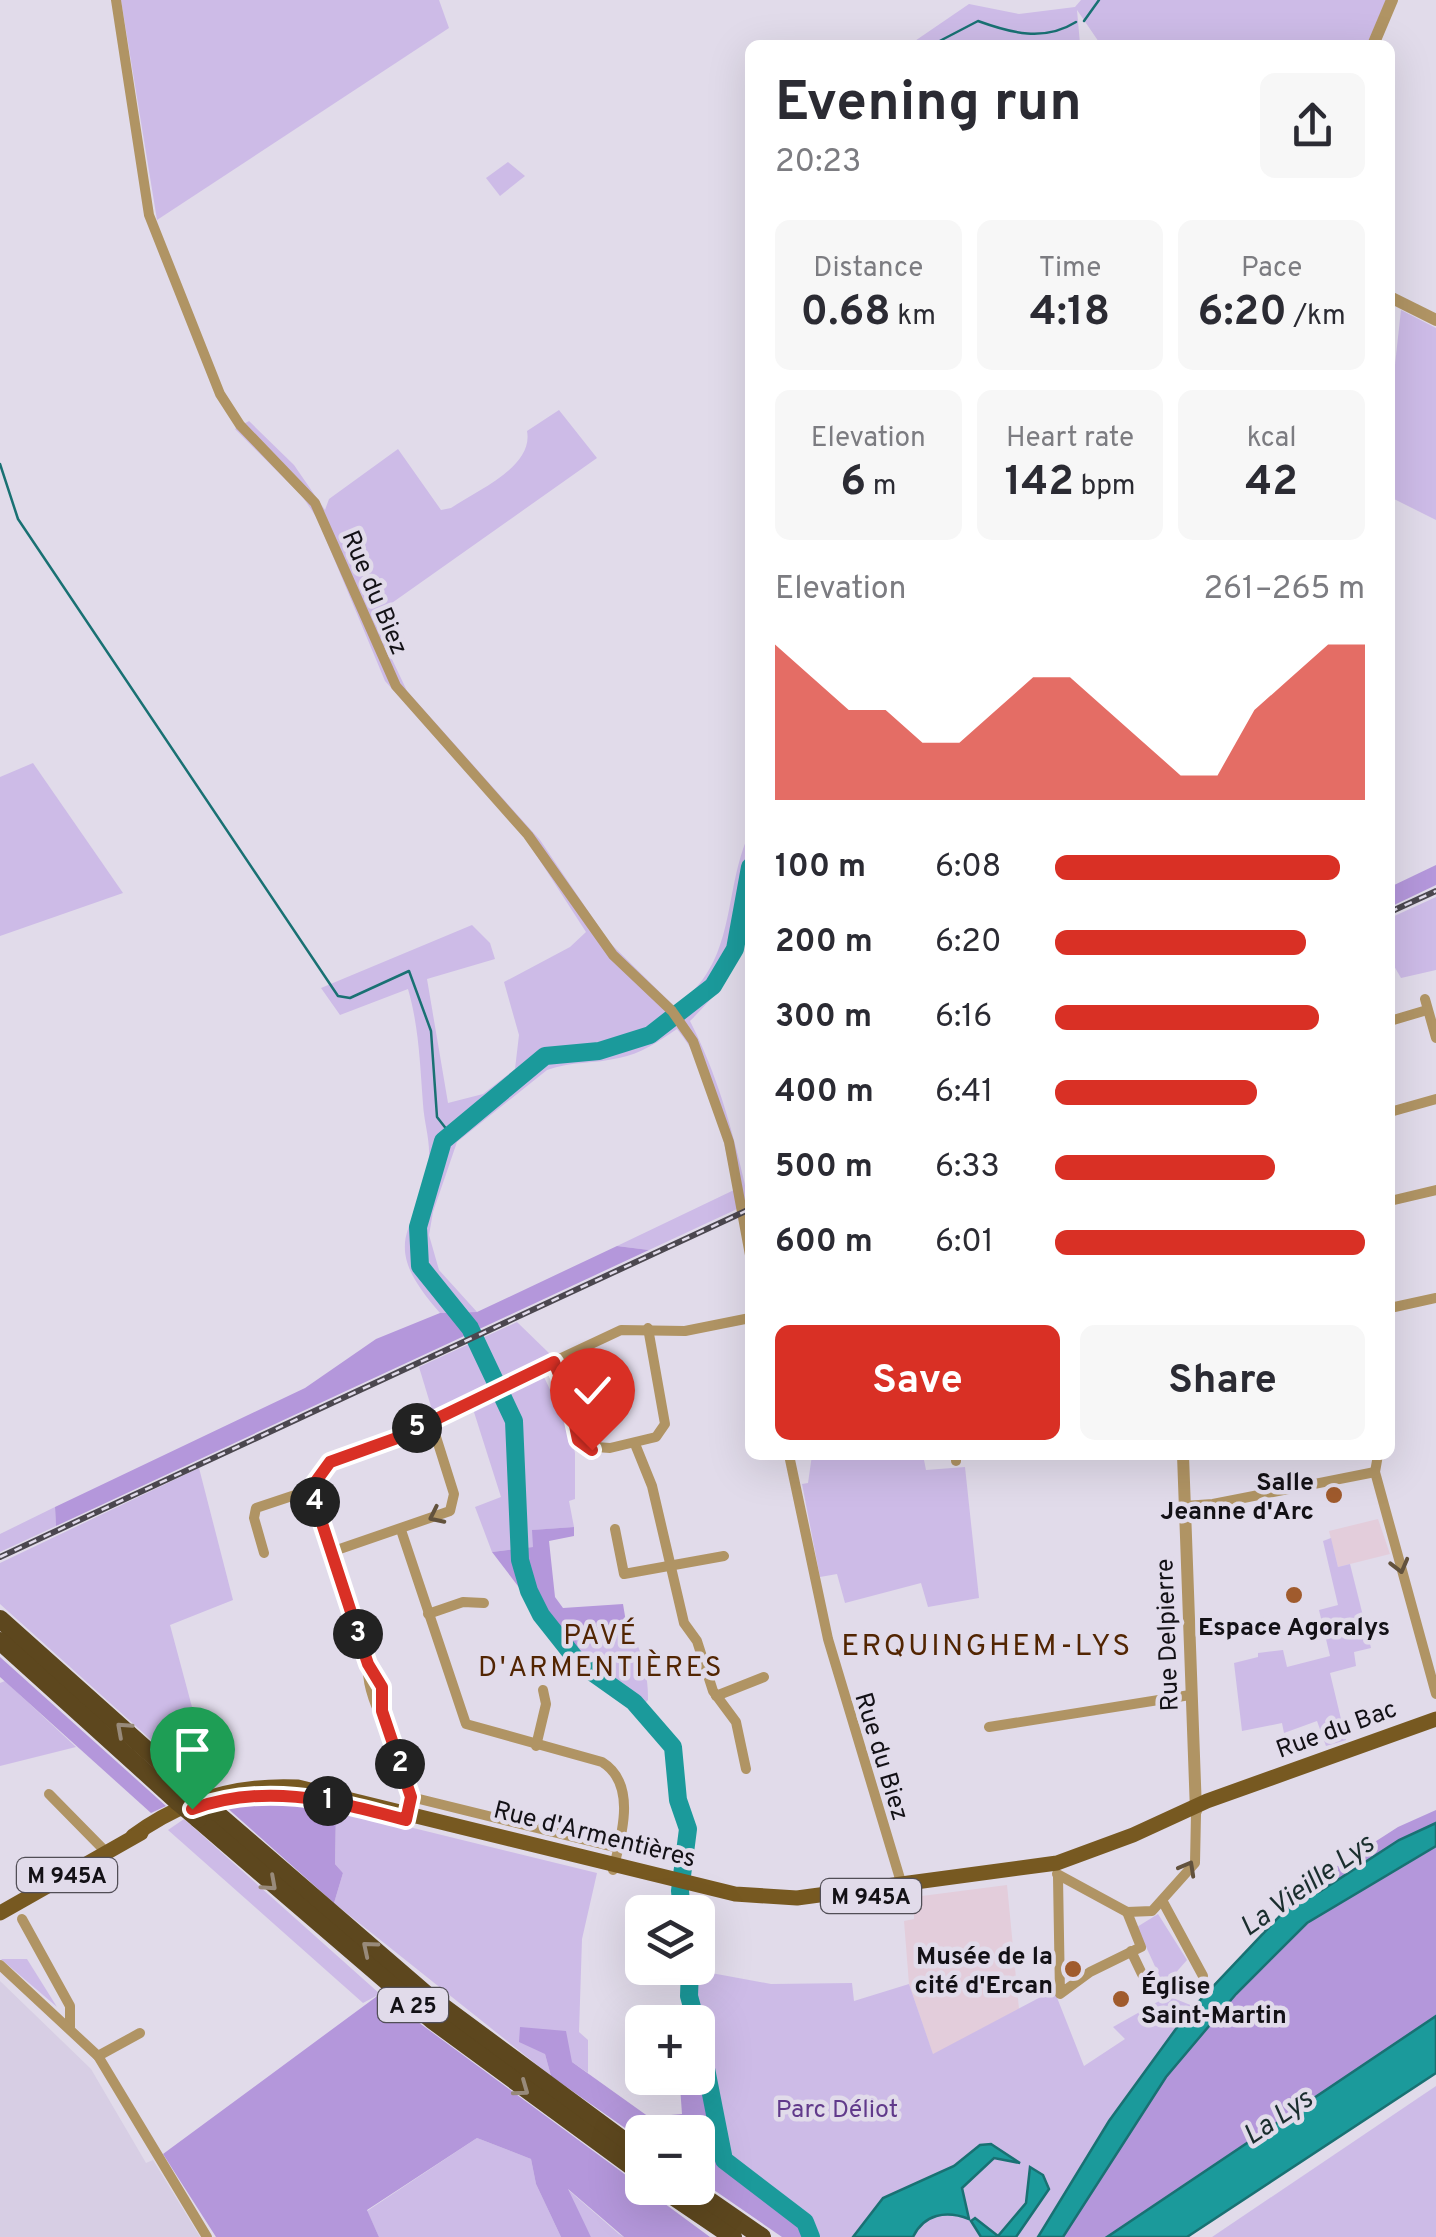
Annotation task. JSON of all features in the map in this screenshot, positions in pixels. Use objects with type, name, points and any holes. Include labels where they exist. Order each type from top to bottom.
[{"type":"highway","name":"A 25","points":[[0,1619],[187,1798]]},
{"type":"highway","name":"A 25","points":[[0,1642],[427,1995],[625,2141]]},
{"type":"highway","name":"A 25","points":[[207,1815],[443,2029],[625,2162]]},
{"type":"highway","points":[[691,2205],[732,2229],[762,2237]]},
{"type":"highway","points":[[708,2205],[732,2229]]},
{"type":"main road","name":"Rue du Bac","points":[[1196,1810],[1436,1718]]},
{"type":"main road","name":"Rue d'Armentières","points":[[0,1914],[133,1836],[210,1803],[262,1793],[409,1809],[615,1861],[681,1884],[777,1906],[1057,1870]]},
{"type":"main road","name":"M 945A","points":[[1057,1870],[1196,1810]]},
{"type":"street","name":"Rue du Biez","points":[[116,0],[150,214],[225,402],[240,425],[314,503],[396,686],[528,834],[612,955],[682,1024],[700,1054],[722,1114],[745,1230]]},
{"type":"street","points":[[1375,40],[1392,0]]},
{"type":"street","points":[[1395,300],[1436,320]]},
{"type":"street","points":[[1395,1018],[1426,1004],[1436,1038]]},
{"type":"street","points":[[1395,1111],[1436,1099]]},
{"type":"street","points":[[1395,1200],[1436,1190]]},
{"type":"street","points":[[1395,1307],[1436,1298]]},
{"type":"street","points":[[264,1553],[254,1518],[256,1508],[313,1489],[330,1462],[430,1422],[621,1330],[685,1330],[745,1319]]},
{"type":"street","points":[[554,1362],[582,1446],[598,1450],[660,1435],[665,1428],[648,1328]]},
{"type":"street","points":[[331,1552],[448,1514],[454,1502],[430,1422]]},
{"type":"street","points":[[635,1444],[652,1486],[684,1622],[698,1640],[716,1696],[736,1722],[746,1769]]},
{"type":"street","name":"Rue du Biez","points":[[790,1460],[828,1638],[903,1888]]},
{"type":"street","name":"Rue Delpierre","points":[[1183,1460],[1196,1810]]},
{"type":"street","points":[[1377,1460],[1375,1472],[1436,1694]]},
{"type":"street","points":[[1184,1506],[1213,1504],[1375,1472]]},
{"type":"street","points":[[313,1489],[368,1664],[368,1687],[382,1711],[409,1809]]},
{"type":"street","points":[[615,1528],[622,1573],[724,1556]]},
{"type":"street","points":[[401,1530],[466,1724],[602,1762],[611,1769],[624,1808],[615,1861]]},
{"type":"street","points":[[428,1614],[463,1602],[484,1603]]},
{"type":"street","points":[[716,1696],[764,1677]]},
{"type":"street","points":[[536,1746],[545,1709],[543,1690]]},
{"type":"street","points":[[989,1727],[1190,1695]]},
{"type":"street","points":[[50,1794],[106,1852]]},
{"type":"street","name":"Rue d'Armentières","points":[[409,1809],[615,1861]]},
{"type":"street","points":[[1057,1870],[1126,1912],[1147,1913],[1163,1902],[1195,1862],[1196,1810]]},
{"type":"street","points":[[1057,1870],[1060,1994],[1141,1946],[1126,1912]]},
{"type":"street","points":[[1163,1902],[1204,1976]]},
{"type":"street","points":[[22,1919],[70,2006],[70,2027]]},
{"type":"street","points":[[1131,1952],[1142,1974]]},
{"type":"street","points":[[0,1966],[98,2056],[207,2237]]},
{"type":"street","points":[[98,2056],[140,2033]]},
{"type":"shaded area","points":[[1436,865],[1436,885],[1395,905],[1395,885]]},
{"type":"shaded area","points":[[617,1246],[649,1250],[56,1526],[55,1507],[305,1388],[376,1339],[440,1313],[477,1312]]},
{"type":"shaded area","points":[[1378,1519],[1390,1554],[1338,1567],[1329,1531]]},
{"type":"shaded area","points":[[574,1527],[574,1536],[549,1541],[555,1597],[563,1608],[623,1604],[626,1622],[575,1633],[582,1670],[492,1552],[533,1547],[532,1530]]},
{"type":"shaded area","points":[[0,1657],[166,1806],[151,1813],[0,1677]]},
{"type":"shaded area","points":[[267,1799],[336,1809],[335,1864],[343,1873],[334,1903],[225,1806]]},
{"type":"shaded area","points":[[1436,1810],[1436,1823],[1319,1892],[1311,1883],[1398,1827]]},
{"type":"shaded area","points":[[1436,1846],[1436,2016],[1107,2237],[1063,2237],[1166,2077],[1236,1994],[1307,1923]]},
{"type":"shaded area","points":[[1007,1885],[1019,2009],[933,2055],[909,1984],[904,1921],[914,1919],[914,1897]]},
{"type":"shaded area","points":[[0,1981],[91,2069],[146,2163],[153,2160],[200,2237],[0,2237]]},
{"type":"shaded area","points":[[380,1994],[625,2174],[625,2205],[667,2205],[710,2237],[624,2237],[568,2189],[591,2237],[561,2237],[536,2184],[531,2159],[477,2138],[367,2210],[379,2237],[216,2237],[163,2154]]},
{"type":"shaded area","points":[[520,2027],[566,2031],[572,2062],[646,2115],[625,2115],[625,2128],[551,2076],[545,2054],[519,2042]]},
{"type":"shaded area","points":[[681,2095],[715,2095],[728,2159],[804,2215],[813,2237],[782,2237],[715,2191],[715,2115],[671,2115],[682,2114]]},
{"type":"green space","points":[[121,0],[439,0],[449,28],[157,220]]},
{"type":"green space","points":[[1081,0],[1386,0],[1369,40],[1098,40],[1077,10],[1080,40],[916,40],[969,4],[1019,14],[1075,7]]},
{"type":"green space","points":[[508,162],[525,176],[500,196],[486,178]]},
{"type":"green space","points":[[1401,310],[1436,328],[1436,520],[1395,500],[1395,365]]},
{"type":"green space","points":[[559,410],[597,458],[372,617],[407,691],[540,840],[609,942],[675,1007],[710,969],[726,926],[745,844],[745,938],[728,976],[690,1021],[723,1102],[745,1185],[745,1205],[649,1250],[617,1246],[734,1190],[708,1084],[677,1029],[627,1056],[547,1070],[457,1142],[429,1235],[439,1270],[477,1312],[440,1313],[408,1266],[405,1249],[429,1157],[417,1032],[408,989],[340,1015],[321,988],[472,925],[490,943],[495,959],[427,979],[448,1103],[483,1094],[515,1069],[519,1035],[504,982],[570,947],[586,932],[526,839],[385,681],[317,518],[302,496],[235,429],[249,421],[294,465],[325,510],[329,499],[398,449],[441,510],[451,508],[513,466],[527,444],[527,431]]},
{"type":"green space","points":[[33,763],[123,893],[0,936],[0,777]]},
{"type":"green space","points":[[1436,897],[1436,970],[1401,978],[1395,968],[1395,916]]},
{"type":"green space","points":[[517,1322],[552,1356],[433,1413],[419,1367]]},
{"type":"green space","points":[[543,1375],[556,1402],[565,1406],[575,1453],[575,1499],[569,1501],[574,1527],[533,1530],[534,1547],[492,1552],[475,1507],[501,1497],[473,1409]]},
{"type":"green space","points":[[811,1460],[924,1460],[926,1470],[965,1467],[979,1598],[928,1607],[921,1583],[845,1603],[837,1574],[820,1577],[802,1484],[808,1483]]},
{"type":"green space","points":[[199,1468],[233,1600],[170,1625],[214,1789],[208,1791],[0,1604],[0,1563]]},
{"type":"green space","points":[[55,1507],[56,1526],[0,1552],[0,1534]]},
{"type":"green space","points":[[1331,1538],[1338,1567],[1350,1564],[1371,1648],[1354,1652],[1356,1666],[1330,1673],[1346,1740],[1326,1746],[1317,1721],[1284,1733],[1282,1723],[1242,1731],[1234,1663],[1258,1657],[1258,1653],[1283,1650],[1287,1667],[1330,1656],[1319,1610],[1338,1605],[1323,1541]]},
{"type":"green space","points":[[626,1622],[640,1650],[647,1679],[648,1700],[636,1712],[582,1670],[574,1632]]},
{"type":"green space","points":[[5,1681],[76,1747],[0,1766],[0,1683]]},
{"type":"green space","points":[[336,1809],[597,1873],[582,1939],[579,2032],[588,2040],[588,2073],[572,2062],[545,2054],[551,2076],[334,1903],[343,1873],[335,1864]]},
{"type":"green space","points":[[184,1819],[380,1994],[363,2003],[168,1830]]},
{"type":"green space","points":[[1158,1914],[1187,1960],[1164,1986],[1137,1927]]},
{"type":"green space","points":[[1,1959],[27,1959],[57,2007]]},
{"type":"green space","name":"Parc Déliot","points":[[715,1974],[771,1984],[852,1983],[854,2001],[909,1984],[933,2054],[1054,1990],[1084,2066],[1125,2039],[1113,2027],[1168,1996],[1193,2006],[1109,2121],[1038,2237],[813,2237],[804,2215],[728,2159],[714,2095],[715,2005],[695,2005],[693,1985],[715,1985]]},
{"type":"green space","points":[[1436,2086],[1436,2237],[1212,2237]]},
{"type":"green space","points":[[477,2138],[531,2159],[536,2184],[561,2237],[379,2237],[367,2211]]},
{"type":"green space","points":[[565,2187],[619,2234],[624,2237],[591,2237]]},
{"type":"water","points":[[1436,1823],[1436,1846],[1307,1923],[1236,1994],[1166,2077],[1063,2237],[1038,2237],[1109,2121],[1186,2015],[1311,1883],[1319,1892],[1399,1840]]},
{"type":"water","points":[[1436,2016],[1436,2073],[1187,2237],[1107,2237]]},
{"type":"water","points":[[991,2144],[1020,2163],[994,2158],[962,2188],[969,2219],[936,2216],[923,2223],[913,2237],[853,2237],[883,2198],[954,2166],[980,2145]]},
{"type":"water","points":[[1030,2167],[1043,2175],[1049,2189],[1016,2237],[981,2237],[971,2221],[975,2218],[998,2236],[1026,2203]]},
{"type":"waterway","points":[[1084,21],[1099,0]]},
{"type":"waterway","points":[[942,40],[978,21],[1015,32],[1040,34],[1076,22]]},
{"type":"waterway","points":[[0,464],[18,519],[338,996],[350,998],[409,971],[431,1031],[437,1117],[451,1135]]},
{"type":"waterway","points":[[680,1895],[688,1829],[678,1800],[673,1747],[634,1702],[579,1663],[541,1615],[529,1591],[520,1560],[514,1421],[470,1328],[420,1266],[418,1227],[443,1141],[545,1056],[599,1051],[650,1035],[713,986],[735,949],[745,894]]},
{"type":"waterway","points":[[689,1985],[691,2005]]},
{"type":"waterway","points":[[711,2095],[724,2160],[805,2222],[811,2237]]},
{"type":"railway","points":[[1395,910],[1436,891]]},
{"type":"railway","points":[[0,1557],[745,1211]]},
{"type":"place","name":"Salle Jeanne d'Arc","points":[[1334,1495]]},
{"type":"place","name":"Espace Agoralys","points":[[1294,1595]]},
{"type":"place","name":"Musée de la cité d'Ercan","points":[[1073,1969]]},
{"type":"place","name":"Église Saint-Martin","points":[[1121,1999]]},
{"type":"district","name":"ERQUINGHEM-LYS","points":[[987,1645]]},
{"type":"district","name":"PAVÉ D'ARMENTIÈRES","points":[[601,1650]]},
{"type":"route","points":[[192,1809],[230,1798],[271,1793],[328,1800],[406,1820],[411,1797],[382,1711],[382,1687],[368,1664],[314,1499],[314,1484],[330,1462],[397,1438],[554,1362],[570,1402],[578,1440],[592,1450]]},
{"type":"water label","name":"La Vieille Lys","points":[[1306,1884]]},
{"type":"water label","name":"La Lys","points":[[1277,2116]]}]
